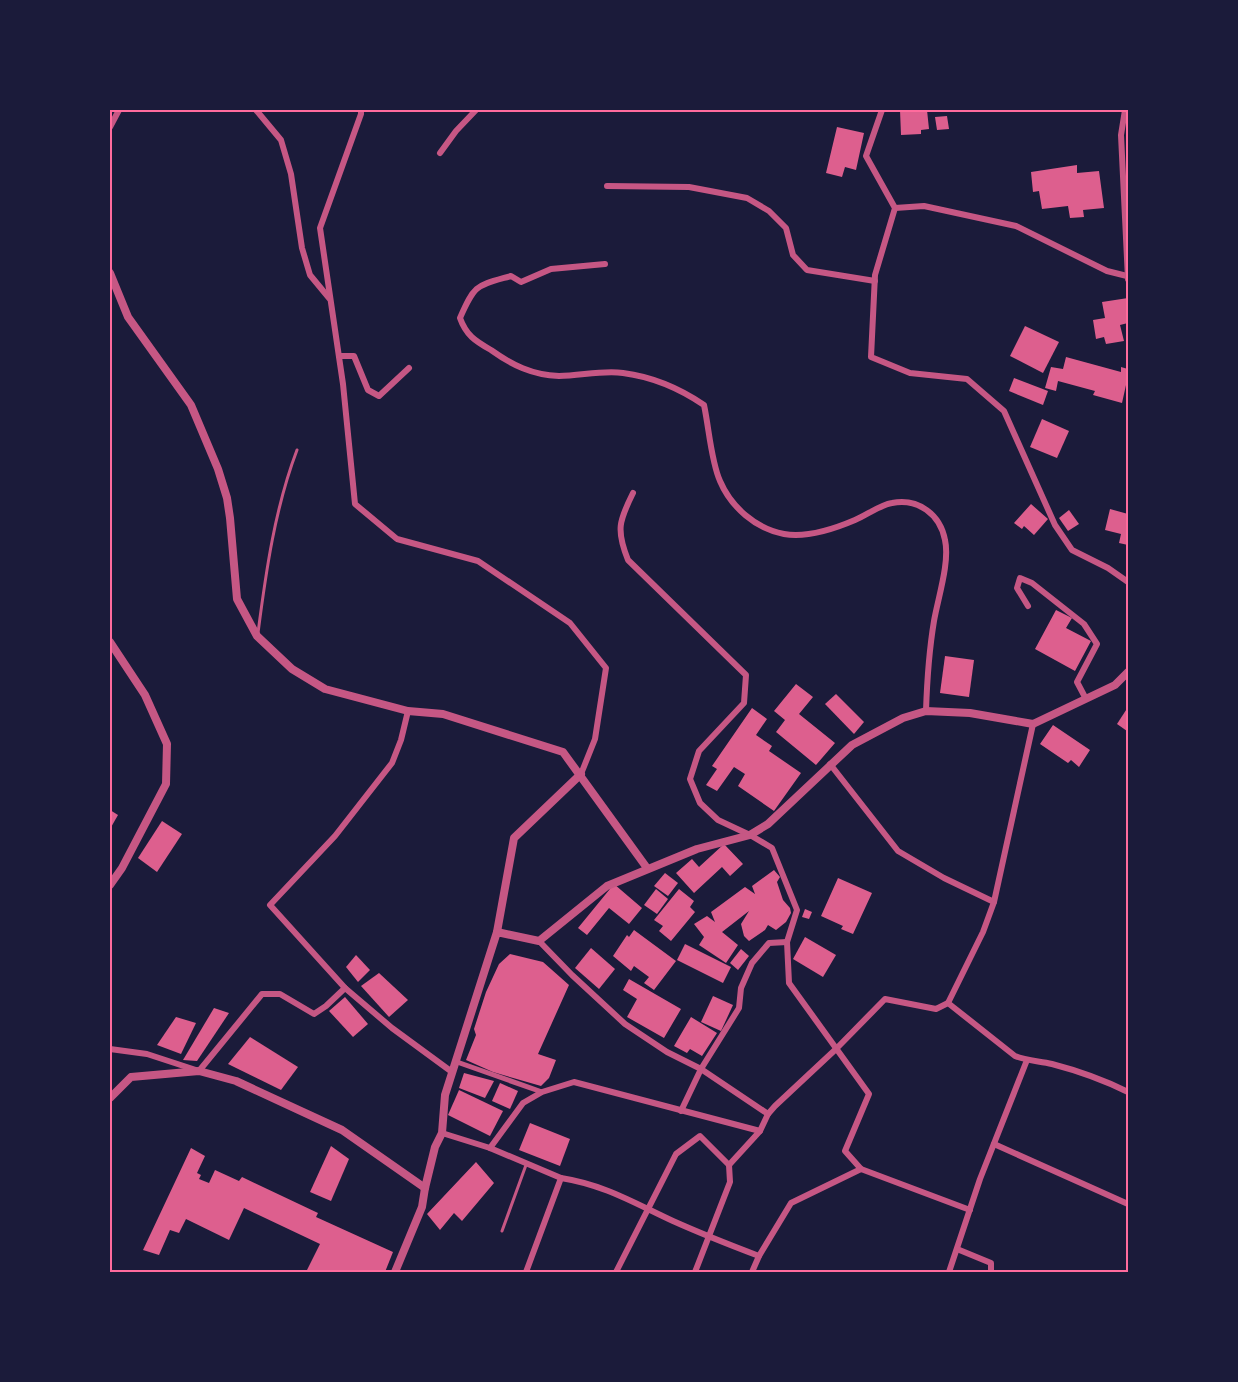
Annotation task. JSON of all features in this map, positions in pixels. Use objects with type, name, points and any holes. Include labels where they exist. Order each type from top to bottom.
[{"type":"street","points":[[110,127],[118,110]]},
{"type":"street","points":[[256,110],[281,140],[291,174],[302,248],[310,275],[329,298]]},
{"type":"street","points":[[361,110],[362,114],[320,228],[339,356],[356,504],[397,539],[478,561],[570,623],[606,668],[595,738],[581,774],[514,838],[497,932],[445,1095],[442,1133],[435,1147],[422,1207],[395,1272]]},
{"type":"street","points":[[440,153],[456,131],[476,110]]},
{"type":"street","points":[[882,110],[866,156],[895,208],[875,281],[871,357],[910,373],[967,379],[1004,411],[1055,525],[1072,550],[1108,568],[1128,582]]},
{"type":"street","points":[[895,208],[924,206],[1016,226],[1107,271],[1128,278],[1121,135],[1125,110]]},
{"type":"street","points":[[607,186],[689,187],[747,198],[769,211],[786,228],[793,255],[807,270],[875,281]]},
{"type":"street","points":[[605,264],[551,269],[521,282],[511,276],[482,284],[470,294],[459,318],[464,331],[482,345],[522,369],[558,376],[612,372],[666,383],[687,393],[704,405],[720,481],[736,506],[754,522],[785,534],[817,533],[854,521],[890,503],[910,501],[933,513],[946,542],[945,564],[927,669],[926,711]]},
{"type":"street","points":[[110,276],[128,317],[191,405],[218,469],[227,498],[230,518],[237,599],[257,636],[292,669],[325,689],[408,711],[443,714],[563,752],[647,868]]},
{"type":"street","points":[[339,356],[354,356],[368,390],[379,396],[409,368]]},
{"type":"street","points":[[633,493],[622,516],[620,540],[628,560],[746,675],[744,703],[699,750],[690,779],[700,802],[717,820],[772,848],[797,910],[787,942],[789,983],[869,1094],[845,1151],[861,1169],[970,1210]]},
{"type":"street","points":[[1028,606],[1017,588],[1020,578],[1032,583],[1084,624],[1096,644],[1077,682],[1086,699]]},
{"type":"street","points":[[110,642],[145,695],[167,744],[166,784],[122,868],[110,885]]},
{"type":"street","points":[[539,941],[607,886],[697,849],[750,835],[768,824],[852,745],[903,718],[926,711],[970,713],[1033,724],[1115,685],[1128,672]]},
{"type":"street","points":[[408,711],[401,740],[392,763],[335,836],[270,905],[345,988],[392,1028],[452,1072]]},
{"type":"street","points":[[729,1165],[760,1131],[768,1114],[885,999],[936,1009],[948,1003],[983,932],[994,902],[1033,724]]},
{"type":"street","points":[[830,764],[898,850],[944,878],[994,902]]},
{"type":"street","points":[[497,932],[539,941],[625,1024],[667,1052],[701,1069],[768,1114]]},
{"type":"street","points":[[681,1111],[701,1069],[739,1008],[741,988],[752,963],[769,944],[787,942]]},
{"type":"street","points":[[110,1098],[131,1077],[200,1071],[262,994],[280,994],[314,1014],[345,988]]},
{"type":"street","points":[[948,1003],[1015,1056],[1100,1078],[1128,1092]]},
{"type":"street","points":[[110,1049],[147,1054],[236,1081],[342,1130],[425,1188]]},
{"type":"street","points":[[949,1272],[994,1144],[1027,1060]]},
{"type":"street","points":[[457,1062],[542,1092]]},
{"type":"street","points":[[490,1148],[523,1103],[542,1092],[574,1082],[760,1131]]},
{"type":"street","points":[[442,1133],[490,1148],[561,1178],[584,1182],[619,1194],[710,1238],[759,1256]]},
{"type":"street","points":[[616,1272],[676,1155],[700,1136],[729,1165],[730,1182],[696,1272]]},
{"type":"street","points":[[994,1144],[1128,1204]]},
{"type":"street","points":[[752,1272],[791,1203],[861,1169]]},
{"type":"street","points":[[526,1272],[561,1178]]},
{"type":"street","points":[[957,1249],[991,1263],[991,1272]]},
{"type":"lane","points":[[257,636],[264,581],[281,498],[297,450]]},
{"type":"lane","points":[[502,1231],[527,1163]]},
{"type":"building","points":[[900,110],[927,110],[929,129],[921,130],[921,134],[901,135]]},
{"type":"building","points":[[947,116],[949,129],[937,130],[935,117]]},
{"type":"building","points":[[837,127],[864,133],[856,170],[845,167],[842,177],[826,173]]},
{"type":"building","points":[[1077,165],[1077,173],[1099,171],[1104,208],[1083,210],[1084,217],[1070,218],[1068,206],[1042,209],[1039,191],[1033,192],[1031,172]]},
{"type":"building","points":[[1128,298],[1128,323],[1120,325],[1124,341],[1106,344],[1104,337],[1096,339],[1093,320],[1105,318],[1102,302]]},
{"type":"building","points":[[1025,326],[1059,342],[1043,373],[1010,356]]},
{"type":"building","points":[[1066,357],[1121,372],[1121,367],[1128,369],[1128,385],[1126,385],[1122,403],[1093,395],[1095,391],[1058,381],[1056,391],[1045,388],[1051,367],[1063,369]]},
{"type":"building","points":[[1014,378],[1048,391],[1043,405],[1009,391]]},
{"type":"building","points":[[1042,419],[1069,431],[1057,458],[1030,447]]},
{"type":"building","points":[[1031,504],[1048,519],[1034,535],[1024,526],[1022,529],[1014,523]]},
{"type":"building","points":[[1110,509],[1128,514],[1128,545],[1119,543],[1121,534],[1105,530]]},
{"type":"building","points":[[1069,510],[1079,524],[1068,531],[1059,518]]},
{"type":"building","points":[[1056,610],[1072,618],[1066,628],[1091,641],[1075,671],[1035,649]]},
{"type":"building","points":[[945,656],[974,660],[969,697],[940,693]]},
{"type":"building","points":[[796,684],[813,697],[799,714],[835,743],[816,765],[776,732],[785,720],[774,711]]},
{"type":"building","points":[[836,694],[864,722],[854,734],[825,704]]},
{"type":"building","points":[[1128,707],[1128,729],[1127,731],[1117,724]]},
{"type":"building","points":[[752,708],[767,719],[756,735],[772,746],[769,751],[801,773],[774,811],[738,786],[745,774],[734,767],[717,791],[706,785],[717,769],[712,766]]},
{"type":"building","points":[[1053,725],[1090,750],[1079,767],[1071,760],[1068,763],[1040,744]]},
{"type":"building","points":[[110,810],[118,815],[110,829]]},
{"type":"building","points":[[162,821],[182,834],[157,872],[138,858]]},
{"type":"building","points":[[724,844],[743,864],[730,876],[722,867],[694,893],[676,873],[692,859],[699,867]]},
{"type":"building","points":[[774,870],[780,877],[777,882],[783,900],[790,908],[791,913],[786,922],[776,930],[768,925],[765,930],[749,941],[744,936],[741,924],[749,911],[722,932],[738,945],[726,963],[699,945],[704,937],[694,924],[707,916],[715,922],[711,912],[745,887],[755,894],[752,886]]},
{"type":"building","points":[[665,873],[678,883],[668,896],[654,886]]},
{"type":"building","points":[[838,878],[872,893],[853,934],[841,929],[843,926],[821,916]]},
{"type":"building","points":[[614,884],[642,908],[629,924],[609,908],[587,935],[578,928]]},
{"type":"building","points":[[656,889],[668,899],[657,914],[644,905]]},
{"type":"building","points":[[679,889],[694,901],[690,907],[695,912],[671,941],[659,931],[663,926],[654,920]]},
{"type":"building","points":[[805,909],[812,912],[809,919],[802,917]]},
{"type":"building","points":[[634,930],[676,961],[654,990],[644,983],[649,977],[634,966],[631,971],[613,956],[627,935],[629,937]]},
{"type":"building","points":[[805,937],[836,955],[823,977],[793,959]]},
{"type":"building","points":[[685,944],[731,967],[723,983],[677,960]]},
{"type":"building","points":[[591,948],[615,969],[599,989],[575,968]]},
{"type":"building","points":[[741,949],[749,956],[738,970],[730,963]]},
{"type":"building","points":[[510,954],[543,962],[569,985],[538,1054],[556,1060],[549,1078],[541,1086],[493,1072],[466,1060],[476,1035],[474,1029],[486,992],[499,964]]},
{"type":"building","points":[[356,955],[370,970],[358,982],[346,967]]},
{"type":"building","points":[[379,973],[408,1000],[389,1017],[361,986]]},
{"type":"building","points":[[629,979],[681,1009],[664,1038],[627,1017],[637,999],[623,990]]},
{"type":"building","points":[[713,996],[733,1005],[721,1031],[701,1022]]},
{"type":"building","points":[[345,997],[368,1024],[353,1037],[329,1011]]},
{"type":"building","points":[[214,1008],[229,1013],[197,1061],[183,1060]]},
{"type":"building","points":[[176,1017],[196,1023],[181,1054],[157,1045]]},
{"type":"building","points":[[691,1017],[717,1033],[702,1056],[690,1049],[687,1053],[674,1046]]},
{"type":"building","points":[[250,1037],[298,1067],[281,1090],[228,1064]]},
{"type":"building","points":[[464,1073],[494,1081],[485,1098],[459,1088]]},
{"type":"building","points":[[500,1083],[518,1091],[510,1109],[492,1101]]},
{"type":"building","points":[[459,1090],[503,1111],[490,1136],[448,1115]]},
{"type":"building","points":[[530,1123],[570,1139],[560,1166],[519,1150]]},
{"type":"building","points":[[331,1146],[349,1159],[331,1201],[310,1192]]},
{"type":"building","points":[[191,1148],[205,1156],[197,1173],[201,1175],[199,1179],[209,1183],[215,1170],[239,1181],[242,1177],[318,1213],[316,1217],[393,1252],[385,1272],[306,1272],[320,1244],[244,1208],[229,1240],[186,1219],[179,1233],[170,1230],[159,1255],[143,1250]]},
{"type":"building","points":[[476,1162],[494,1183],[462,1221],[454,1213],[440,1230],[427,1214]]}]
